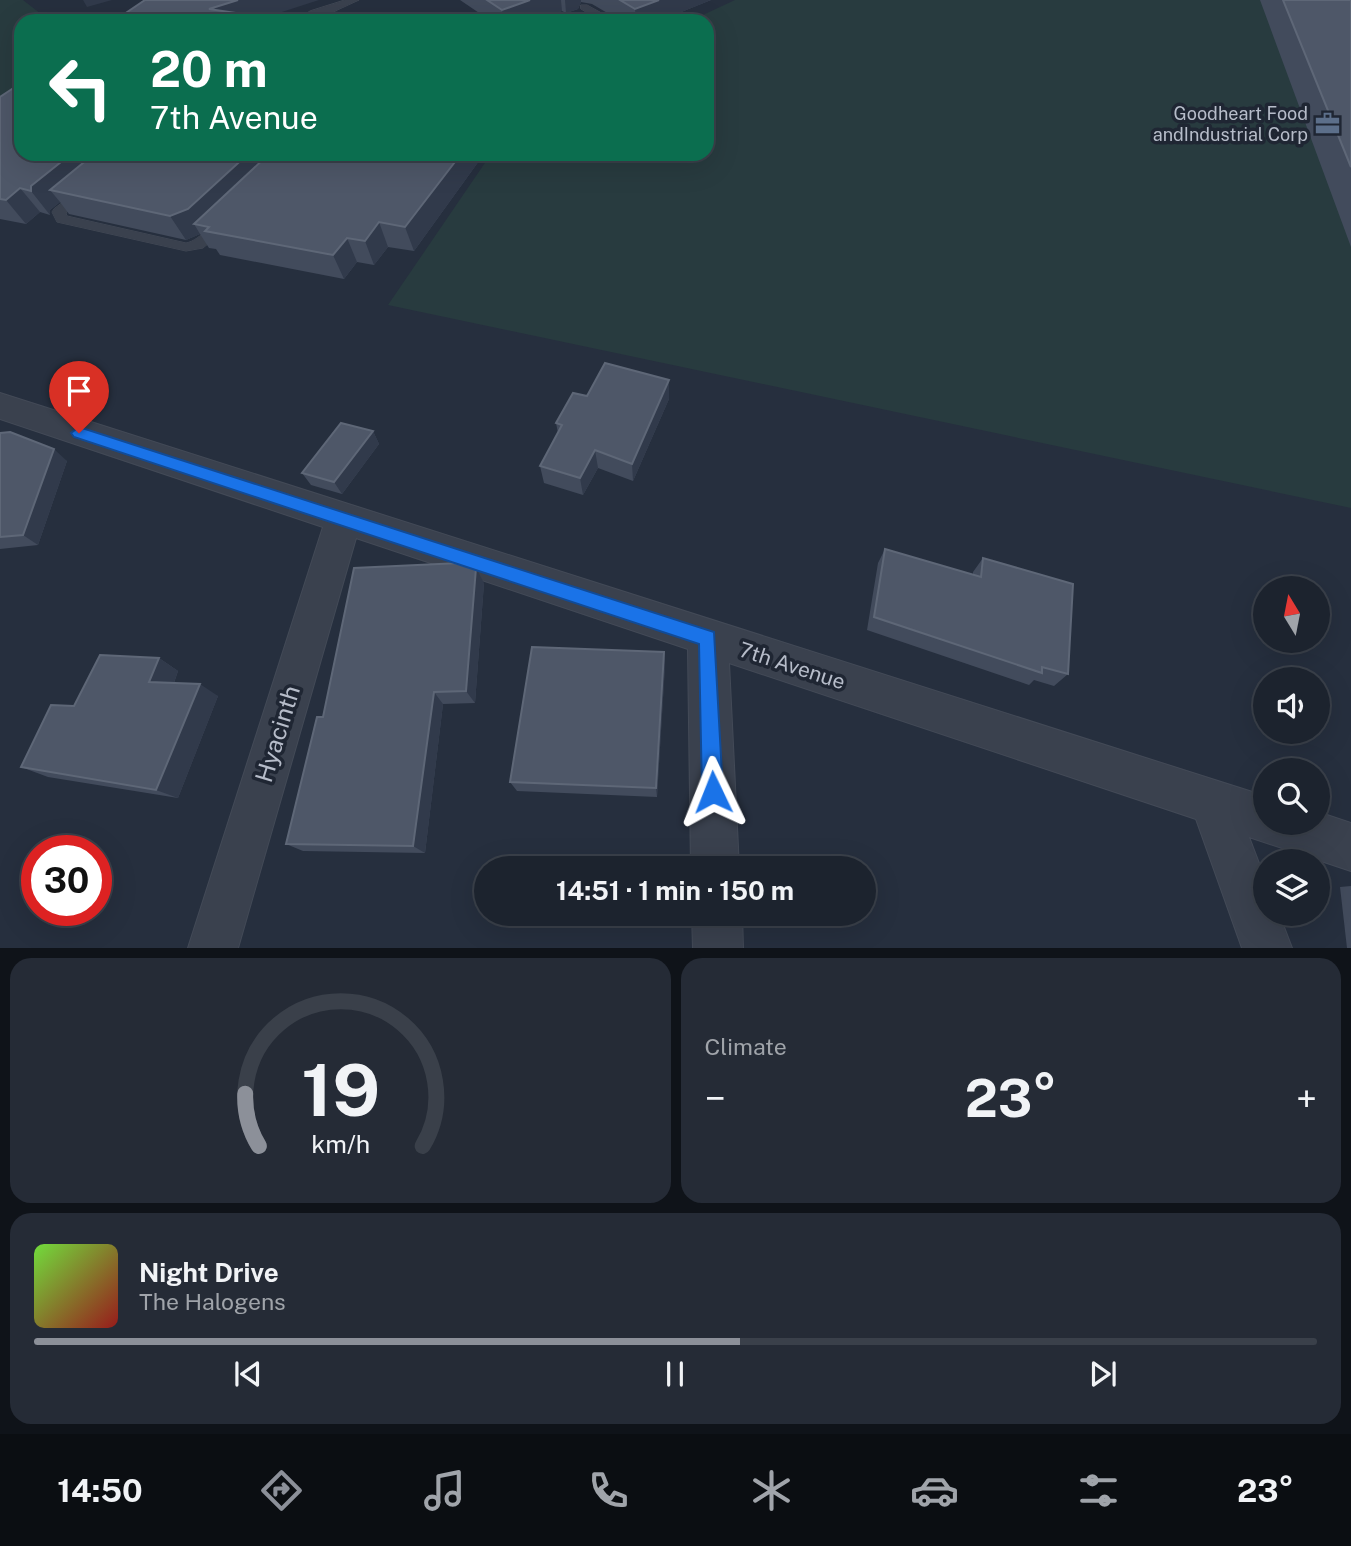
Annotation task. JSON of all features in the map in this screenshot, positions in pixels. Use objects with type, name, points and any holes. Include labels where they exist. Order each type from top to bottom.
[{"type":"street","name":"7th Avenue","points":[[0,406],[1253,815]]},
{"type":"street","name":"Hyacinth","points":[[213,947],[343,520]]},
{"type":"street","points":[[708,639],[715,856]]},
{"type":"street","points":[[1212,801],[1268,947]]},
{"type":"street","points":[[1317,835],[1351,846]]},
{"type":"street","points":[[717,926],[718,947]]},
{"type":"lane","points":[[314,13],[354,0]]},
{"type":"lane","points":[[581,14],[589,9],[598,14]]},
{"type":"lane","points":[[314,13],[324,14]]},
{"type":"lane","points":[[98,179],[59,212],[62,219],[186,247],[198,245],[209,238],[238,210]]},
{"type":"green space","points":[[0,0],[23,0],[41,14],[14,14],[14,108],[0,117]]},
{"type":"green space","points":[[735,0],[1351,0],[1351,508],[388,305],[486,161],[714,161],[714,14],[705,14]]},
{"type":"building","points":[[145,0],[238,0],[209,9],[242,14],[124,14]]},
{"type":"building","points":[[487,0],[530,0],[502,10]]},
{"type":"building","points":[[620,0],[659,0],[635,9]]},
{"type":"building","points":[[1283,0],[1351,0],[1351,167]]},
{"type":"building","points":[[14,88],[14,161],[62,161],[31,186],[31,191],[20,188],[6,200],[0,199],[0,97]]},
{"type":"building","points":[[85,161],[240,161],[188,209],[170,216],[50,190]]},
{"type":"building","points":[[262,161],[456,161],[405,227],[379,222],[365,241],[347,238],[333,255],[205,231],[209,227],[194,224]]},
{"type":"building","points":[[605,363],[669,380],[632,464],[595,450],[580,478],[540,466],[562,425],[556,423],[573,393],[587,396]]},
{"type":"building","points":[[341,423],[373,431],[334,482],[302,473]]},
{"type":"building","points":[[10,432],[54,449],[23,535],[0,537],[0,433]]},
{"type":"building","points":[[885,549],[981,577],[983,558],[1073,584],[1068,674],[1042,667],[1042,673],[874,617]]},
{"type":"building","points":[[460,563],[476,568],[466,691],[434,692],[413,846],[286,844],[317,717],[323,717],[354,568]]},
{"type":"building","points":[[532,647],[664,652],[656,788],[510,782]]},
{"type":"building","points":[[100,655],[159,658],[149,682],[200,684],[156,790],[21,767],[51,705],[74,706]]},
{"type":"place","name":"Goodheart Food andIndustrial Corp","points":[[1328,124]]},
{"type":"route","points":[[79,433],[708,639],[713,792]]}]
